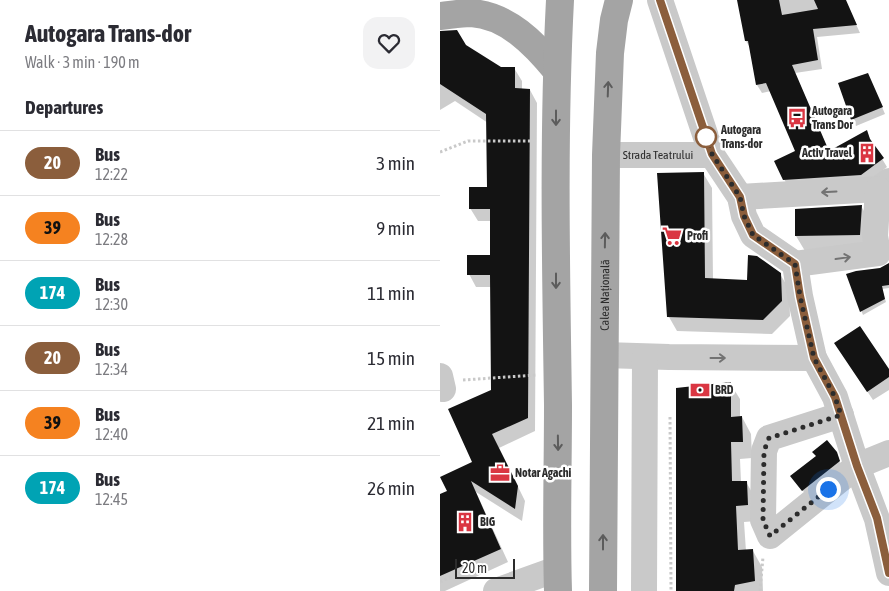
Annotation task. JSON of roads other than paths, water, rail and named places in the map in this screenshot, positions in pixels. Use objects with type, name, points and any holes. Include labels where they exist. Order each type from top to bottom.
[{"type":"main road","points":[[553,583],[557,375],[556,70],[560,0]]},
{"type":"main road","name":"Calea Națională","points":[[603,591],[606,155],[610,53],[614,20],[619,0]]},
{"type":"main road","points":[[440,16],[471,13],[494,18],[511,27],[540,50],[556,70]]},
{"type":"street","name":"Strada Teatrului","points":[[660,0],[712,154],[740,197],[744,216],[753,235],[795,264]]},
{"type":"street","name":"Strada Teatrului","points":[[606,155],[712,154]]},
{"type":"street","points":[[740,197],[883,185],[874,236],[878,253],[795,264],[814,358],[835,397],[857,466],[877,518],[889,573]]},
{"type":"street","points":[[604,355],[814,358]]},
{"type":"street","points":[[644,591],[657,357]]},
{"type":"street","points":[[841,415],[769,438],[764,451],[763,520],[770,536],[857,466],[889,452]]},
{"type":"street","points":[[496,591],[553,583]]},
{"type":"place","name":"Autogara Trans Dor","points":[[797,118]]},
{"type":"place","name":"Autogara Trans-dor","points":[[706,137]]},
{"type":"place","name":"Activ Travel","points":[[867,153]]},
{"type":"place","name":"Profi","points":[[672,236]]},
{"type":"place","name":"BRD","points":[[700,390]]},
{"type":"place","name":"Notar Agachi","points":[[500,473]]},
{"type":"place","name":"BIG","points":[[465,522]]}]
